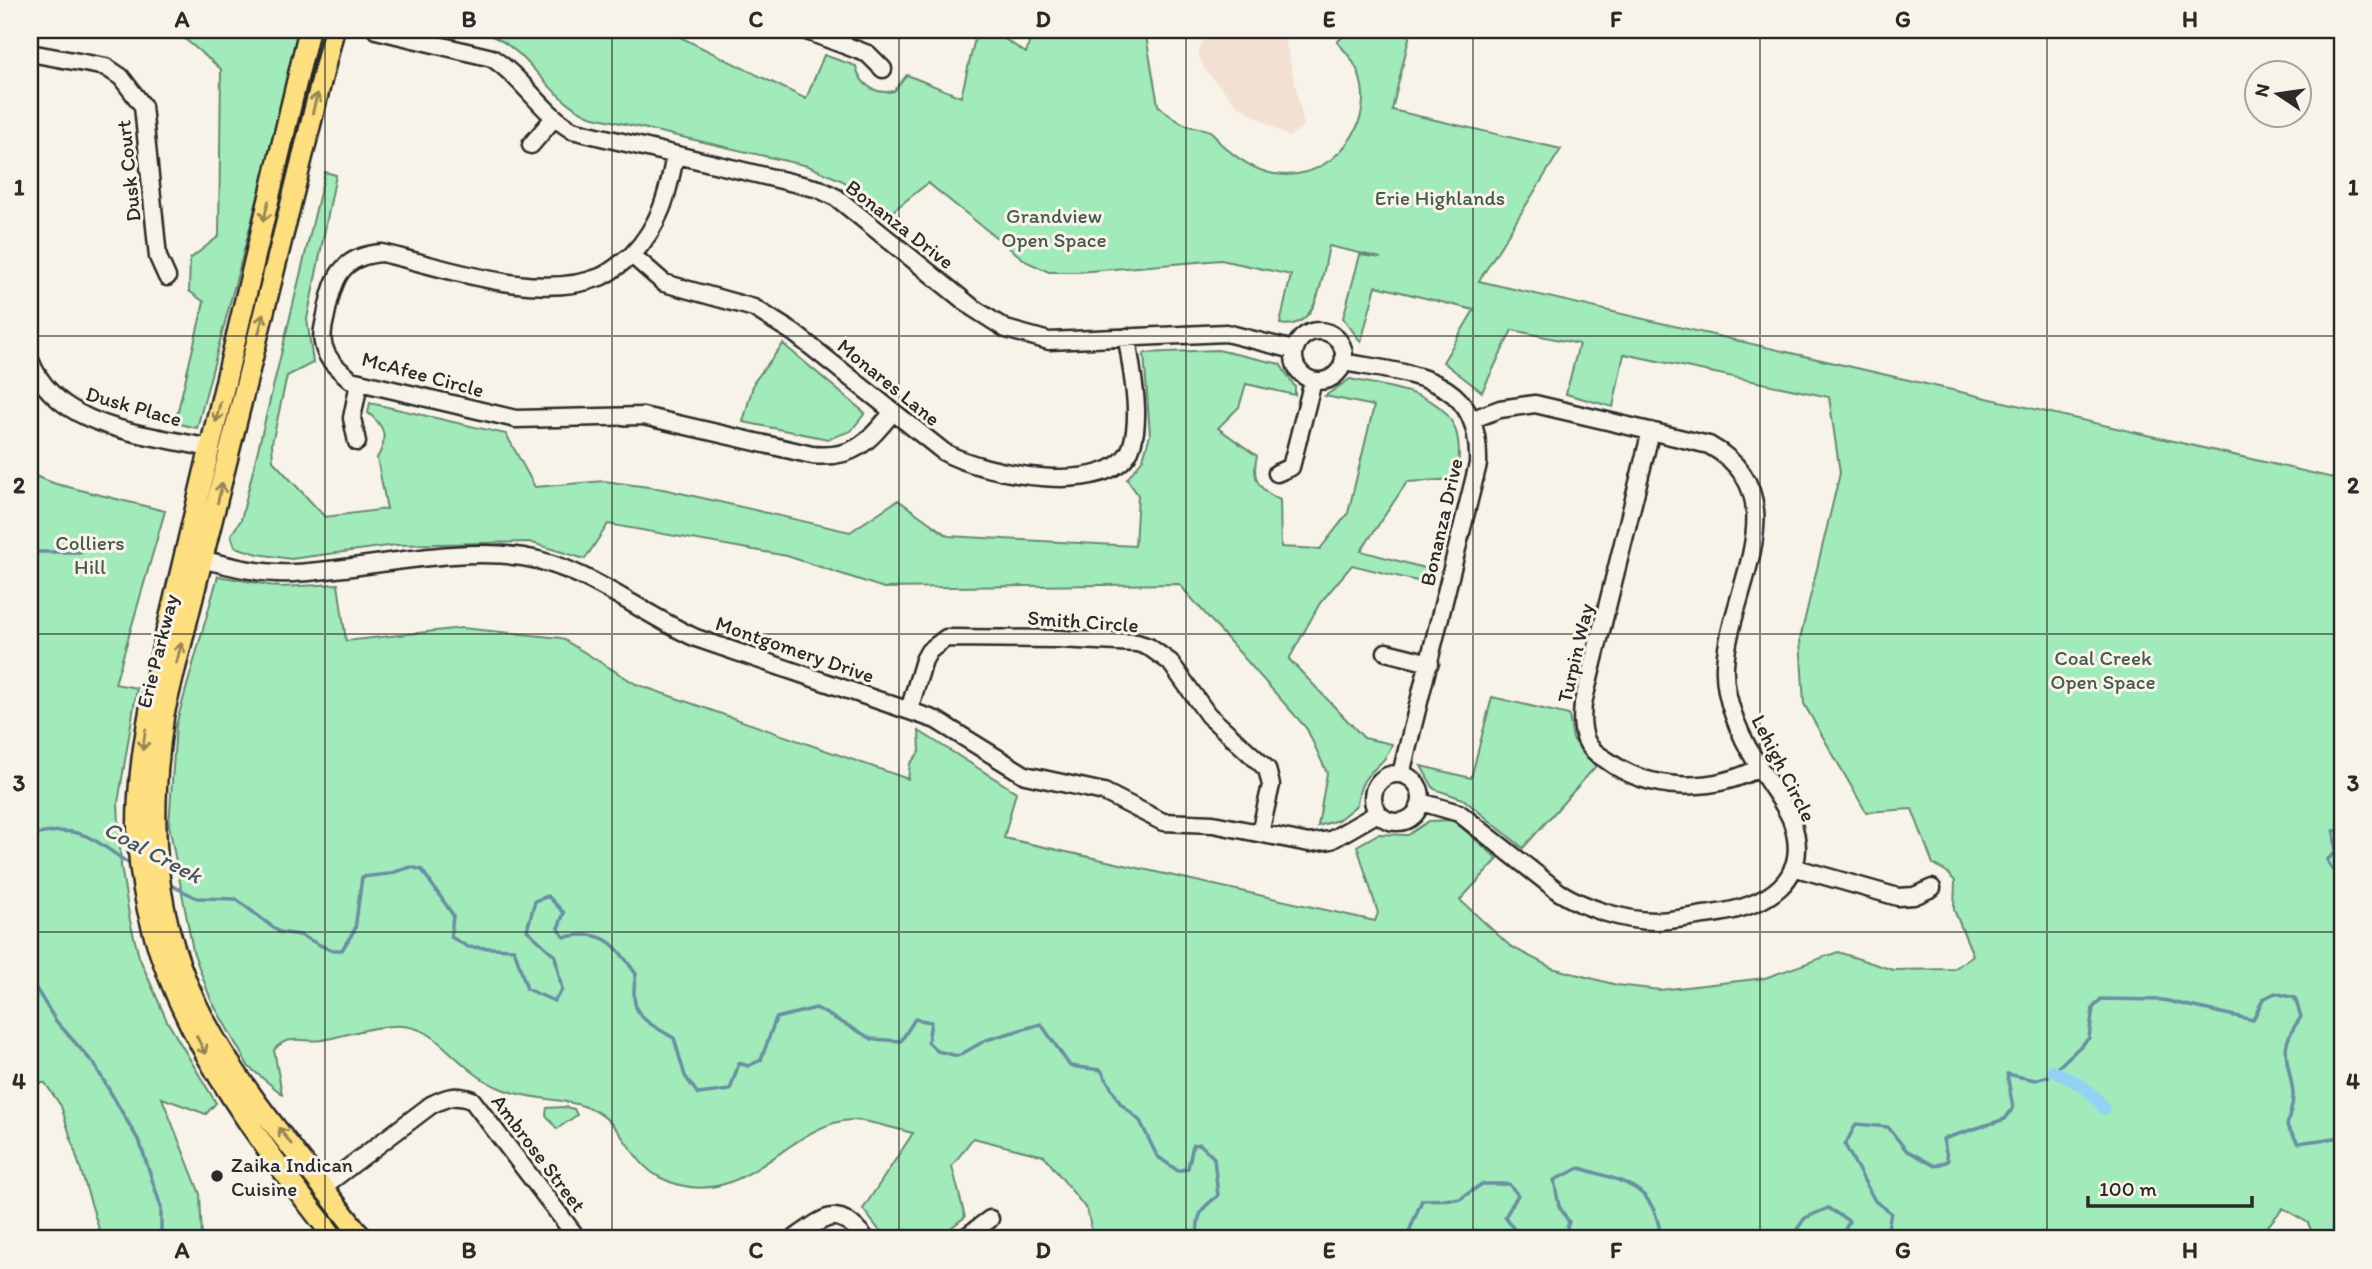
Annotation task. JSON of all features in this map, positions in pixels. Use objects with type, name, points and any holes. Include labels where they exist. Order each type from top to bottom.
[{"type":"main road","name":"Erie Parkway","points":[[146,808],[143,741],[183,554],[309,30]]},
{"type":"main road","name":"Erie Parkway","points":[[334,30],[164,714],[138,847],[182,1006],[226,1091],[335,1239]]},
{"type":"main road","name":"Erie Parkway","points":[[165,940],[204,1020],[237,1073],[363,1239]]},
{"type":"street","name":"Bonanza Drive","points":[[376,30],[447,38],[483,54],[507,68],[553,119],[572,130],[798,184],[837,198],[973,308],[1006,329],[1049,341],[1226,333],[1294,349]]},
{"type":"street","points":[[804,30],[868,54],[883,69]]},
{"type":"street","name":"Dusk Court","points":[[30,53],[106,67],[121,77],[143,106],[158,257],[167,277]]},
{"type":"street","points":[[531,145],[553,119]]},
{"type":"street","points":[[632,255],[649,236],[662,212],[675,155]]},
{"type":"street","name":"McAfee Circle","points":[[632,255],[604,275],[582,283],[543,287],[530,287],[382,253],[356,259],[333,280],[322,337],[332,364],[359,383],[516,419],[643,416],[827,456],[840,456],[870,439],[893,412]]},
{"type":"street","name":"Monares Lane","points":[[632,255],[653,275],[676,288],[754,308],[794,332],[944,453],[985,470],[1071,477],[1104,473],[1126,456],[1134,437],[1127,337]]},
{"type":"street","points":[[1310,332],[1326,332],[1341,343],[1343,362],[1341,369],[1329,380],[1313,381],[1297,369],[1294,349],[1303,336],[1310,332]]},
{"type":"street","name":"Dusk Place","points":[[30,360],[49,395],[76,414],[209,448]]},
{"type":"street","points":[[1343,362],[1438,384],[1461,400],[1473,419]]},
{"type":"street","points":[[1277,473],[1291,467],[1313,381]]},
{"type":"street","points":[[357,442],[352,418],[359,383]]},
{"type":"street","name":"Lehigh Circle","points":[[1473,419],[1500,409],[1535,404],[1709,445],[1728,455],[1742,470],[1751,485],[1757,520],[1729,640],[1725,682],[1738,724],[1759,768],[1790,816],[1796,836],[1793,867]]},
{"type":"street","name":"Bonanza Drive","points":[[1431,659],[1478,464],[1478,439],[1473,419]]},
{"type":"street","name":"Turpin Way","points":[[1651,431],[1583,703],[1582,718],[1587,744],[1613,766],[1632,776],[1668,785],[1730,779],[1759,768]]},
{"type":"street","name":"Montgomery Drive","points":[[183,554],[260,571],[292,573],[464,557],[512,556],[547,561],[582,575],[660,622],[696,638],[936,720],[1025,775],[1104,793],[1163,822],[1213,824],[1309,843],[1331,841],[1378,813]]},
{"type":"street","name":"Smith Circle","points":[[909,710],[924,660],[929,651],[946,638],[1059,639],[1136,643],[1149,647],[1170,662],[1208,715],[1267,769],[1271,785],[1260,833]]},
{"type":"street","points":[[1386,652],[1431,659],[1401,774]]},
{"type":"street","points":[[1401,774],[1418,787],[1421,802],[1413,816],[1399,822],[1391,822],[1378,813],[1373,798],[1374,789],[1385,777],[1401,774]]},
{"type":"street","points":[[1421,802],[1459,813],[1559,892],[1577,903],[1640,920],[1668,920],[1741,910],[1756,905],[1783,886],[1793,867],[1898,897],[1914,896],[1932,888]]},
{"type":"street","name":"Ambrose Street","points":[[324,1186],[431,1105],[446,1097],[459,1095],[472,1100],[578,1239]]},
{"type":"street","points":[[794,1239],[824,1217],[839,1216],[851,1222],[866,1239]]},
{"type":"street","points":[[963,1239],[990,1219]]},
{"type":"shaded area","points":[[1242,30],[1283,30],[1304,125],[1289,137],[1236,104],[1205,70],[1198,53],[1202,43],[1211,36]]},
{"type":"green space","points":[[174,30],[293,30],[299,42],[197,428],[175,423],[204,302],[189,291],[190,259],[219,236],[221,69]]},
{"type":"green space","name":"Coal Creek Open Space","points":[[469,30],[666,30],[806,99],[824,55],[856,66],[861,78],[875,90],[894,91],[907,75],[961,97],[977,30],[991,30],[1026,53],[1033,30],[1145,30],[1158,105],[1172,117],[1191,127],[1210,131],[1220,143],[1254,167],[1287,175],[1306,172],[1324,164],[1340,152],[1352,136],[1360,118],[1363,98],[1360,78],[1354,63],[1337,42],[1350,30],[1411,30],[1392,110],[1561,149],[1479,281],[2342,480],[2342,1216],[2333,1219],[2336,1239],[2315,1239],[2308,1223],[2283,1208],[2257,1239],[1094,1239],[1087,1210],[1044,1156],[973,1138],[952,1166],[965,1217],[936,1239],[886,1239],[863,1209],[913,1133],[874,1123],[851,1120],[828,1125],[740,1178],[716,1186],[690,1187],[661,1178],[651,1171],[613,1126],[595,1111],[574,1103],[525,1096],[502,1089],[474,1073],[422,1031],[394,1026],[315,1041],[290,1040],[279,1045],[274,1050],[282,1094],[249,1067],[211,1000],[193,951],[169,825],[176,725],[218,576],[280,587],[338,584],[346,641],[462,628],[561,638],[636,684],[908,779],[910,764],[920,751],[919,731],[1016,792],[1004,838],[1375,921],[1378,913],[1357,846],[1378,834],[1408,835],[1429,821],[1453,820],[1498,859],[1460,900],[1510,946],[1552,968],[1617,985],[1660,990],[1765,978],[1838,952],[1893,970],[1954,969],[1973,955],[1954,910],[1955,881],[1947,872],[1933,864],[1912,809],[1866,812],[1804,704],[1800,639],[1840,473],[1829,397],[1624,354],[1613,407],[1566,394],[1579,344],[1512,330],[1482,392],[1443,362],[1474,310],[1376,286],[1361,342],[1343,318],[1360,255],[1381,258],[1329,246],[1317,298],[1304,319],[1293,324],[1280,324],[1291,275],[1221,260],[1049,272],[1027,262],[928,183],[888,215],[843,181],[808,166],[590,116],[562,99],[509,45]]},
{"type":"green space","points":[[325,172],[336,175],[307,319],[313,363],[287,376],[272,443],[273,461],[325,517],[387,509],[377,458],[384,439],[379,423],[368,413],[370,403],[506,434],[535,487],[604,481],[663,489],[850,532],[898,500],[948,536],[1135,546],[1138,495],[1127,479],[1143,459],[1150,435],[1144,353],[1218,350],[1280,364],[1295,387],[1295,395],[1246,384],[1239,407],[1218,428],[1257,456],[1255,471],[1258,483],[1280,500],[1281,547],[1320,549],[1348,513],[1374,406],[1325,396],[1350,379],[1396,389],[1433,403],[1447,414],[1456,430],[1459,451],[1456,479],[1407,482],[1361,551],[1432,570],[1429,584],[1352,565],[1320,603],[1289,659],[1364,738],[1392,744],[1388,753],[1367,776],[1359,792],[1357,805],[1338,820],[1318,826],[1327,773],[1307,729],[1179,584],[884,588],[787,556],[608,524],[585,559],[529,542],[396,545],[291,559],[235,547],[231,535],[241,520]]},
{"type":"green space","points":[[783,344],[865,413],[851,431],[828,439],[743,422],[754,382]]},
{"type":"green space","name":"Colliers Hill","points":[[30,474],[56,484],[165,511],[115,684],[137,688],[118,803],[121,866],[139,957],[167,1021],[216,1103],[206,1114],[162,1098],[200,1194],[202,1239],[102,1239],[61,1106],[45,1083],[32,1083],[30,1079]]},
{"type":"green space","points":[[1492,697],[1569,715],[1573,739],[1596,766],[1523,848],[1463,799],[1434,789],[1421,766],[1471,778]]},
{"type":"green space","points":[[547,1108],[574,1109],[577,1115],[557,1129],[546,1115]]},
{"type":"waterway","points":[[30,552],[81,552]]},
{"type":"waterway","name":"Coal Creek","points":[[2342,830],[2334,831],[2336,852],[2327,860],[2342,887]]},
{"type":"waterway","name":"Coal Creek","points":[[30,836],[63,831],[86,836],[134,867]]},
{"type":"waterway","name":"Coal Creek","points":[[166,883],[197,898],[236,899],[279,932],[300,935],[330,950],[342,950],[355,929],[362,877],[388,874],[411,867],[422,870],[453,915],[451,937],[468,947],[514,949],[527,989],[554,1001],[562,990],[555,956],[527,930],[535,901],[548,896],[564,913],[558,928],[564,937],[589,935],[607,940],[628,963],[636,974],[636,1007],[645,1020],[674,1038],[685,1076],[698,1094],[730,1090],[739,1063],[748,1066],[761,1060],[776,1018],[816,1008],[872,1039],[901,1041],[915,1019],[931,1022],[928,1042],[937,1051],[958,1056],[986,1040],[1041,1024],[1070,1066],[1101,1070],[1120,1103],[1140,1121],[1157,1156],[1178,1171],[1188,1168],[1193,1145],[1200,1144],[1214,1158],[1218,1196],[1200,1214],[1198,1239]]},
{"type":"waterway","points":[[30,979],[56,1021],[94,1064],[140,1143],[161,1207],[161,1239]]},
{"type":"waterway","name":"Coal Creek","points":[[1873,1239],[1888,1228],[1891,1213],[1875,1201],[1845,1145],[1856,1124],[1888,1127],[1906,1150],[1935,1166],[1948,1161],[1943,1139],[2005,1119],[2013,1108],[2007,1074],[2035,1080],[2049,1076],[2089,1038],[2093,1008],[2101,999],[2163,1000],[2253,1020],[2263,999],[2275,993],[2295,998],[2301,1017],[2286,1046],[2293,1097],[2287,1126],[2298,1143],[2342,1137]]},
{"type":"waterway","points":[[2053,1071],[2088,1090],[2104,1109]]},
{"type":"waterway","name":"Coal Creek","points":[[1406,1239],[1422,1200],[1460,1199],[1482,1184],[1509,1184],[1518,1195],[1505,1217],[1516,1232],[1565,1233],[1569,1222],[1559,1206],[1554,1180],[1580,1168],[1636,1188],[1652,1207],[1661,1239]]},
{"type":"waterway","name":"Coal Creek","points":[[1790,1239],[1805,1218],[1828,1208],[1849,1221],[1841,1239]]},
{"type":"place","name":"Zaika Indican Cuisine","points":[[217,1176]]},
{"type":"park label","name":"Erie Highlands","points":[[1440,197]]},
{"type":"park label","name":"Grandview Open Space","points":[[1054,227]]}]
